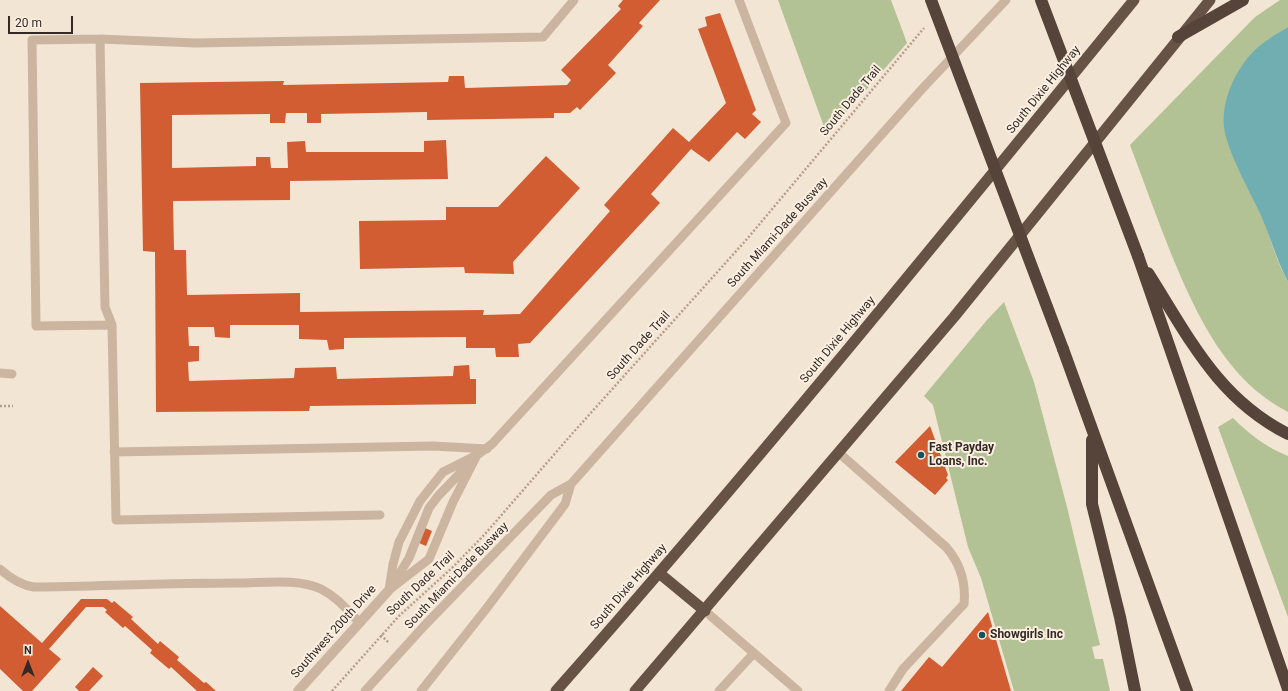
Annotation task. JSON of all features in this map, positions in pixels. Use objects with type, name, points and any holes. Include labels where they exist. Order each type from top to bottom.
[{"type":"highway","points":[[931,0],[1063,349],[1187,691]]},
{"type":"highway","points":[[1041,0],[1138,256],[1288,688]]},
{"type":"highway","name":"South Dixie Highway","points":[[556,691],[659,573],[924,258],[1134,0]]},
{"type":"highway","points":[[635,691],[705,611],[954,317],[1178,37],[1210,0]]},
{"type":"highway","points":[[1178,37],[1243,0]]},
{"type":"highway","points":[[1138,256],[1195,348],[1222,384],[1244,406],[1269,424],[1288,434]]},
{"type":"highway","points":[[1093,431],[1092,504],[1120,617],[1135,691]]},
{"type":"highway","points":[[659,573],[705,611]]},
{"type":"street","name":"Southwest 200th Drive","points":[[298,691],[389,590]]},
{"type":"lane","points":[[112,325],[36,326],[32,40],[100,39],[195,43],[543,37],[574,0]]},
{"type":"lane","points":[[389,590],[393,564],[399,542],[420,501],[443,472],[477,455],[487,448],[542,392],[786,123],[739,0]]},
{"type":"lane","name":"South Miami-Dade Busway","points":[[365,691],[425,625],[551,495],[571,484],[922,89],[1006,0]]},
{"type":"lane","points":[[100,39],[105,307],[112,325],[116,520],[380,515]]},
{"type":"lane","points":[[0,373],[12,374]]},
{"type":"lane","points":[[114,452],[434,446],[487,448]]},
{"type":"lane","points":[[839,453],[946,547],[954,557],[965,591],[964,604],[903,669],[889,691]]},
{"type":"lane","points":[[389,590],[429,559],[453,502],[477,455]]},
{"type":"lane","points":[[389,590],[409,558],[429,508],[477,455]]},
{"type":"lane","name":"South Miami-Dade Busway","points":[[421,691],[486,609],[565,504],[571,484]]},
{"type":"lane","points":[[0,569],[10,578],[25,585],[34,587],[287,582],[309,585],[321,589],[334,598],[360,623]]},
{"type":"lane","points":[[705,611],[798,691]]},
{"type":"lane","points":[[719,691],[754,653]]},
{"type":"path","name":"South Dade Trail","points":[[332,691],[381,635],[414,601],[453,567],[485,534],[571,435],[747,240],[926,24]]},
{"type":"path","points":[[0,406],[13,406]]},
{"type":"path","points":[[381,635],[388,642]]},
{"type":"green space","points":[[778,0],[891,0],[907,43],[827,135]]},
{"type":"green space","points":[[1280,0],[1288,0],[1288,27],[1261,46],[1240,70],[1251,151],[1261,206],[1277,258],[1288,282],[1288,412],[1267,399],[1248,383],[1231,365],[1216,345],[1192,301],[1172,256],[1130,145],[1255,17]]},
{"type":"green space","points":[[1004,302],[1034,382],[1067,507],[1100,645],[1092,647],[1095,659],[1103,659],[1110,691],[1014,691],[981,578],[968,547],[933,405],[924,396],[987,320]]},
{"type":"green space","points":[[1233,418],[1259,440],[1288,456],[1288,617],[1218,427]]},
{"type":"water","points":[[1288,27],[1288,282],[1259,211],[1231,152],[1225,133],[1224,112],[1226,101],[1234,79],[1246,60],[1257,48]]},
{"type":"building","points":[[623,0],[660,0],[639,23],[643,26],[608,65],[616,73],[580,110],[577,107],[570,113],[554,113],[554,118],[427,120],[427,112],[321,114],[321,123],[307,123],[307,113],[286,113],[285,123],[270,123],[270,114],[172,115],[172,168],[256,166],[256,157],[270,157],[271,168],[288,168],[287,142],[305,141],[306,152],[424,152],[424,141],[446,140],[448,179],[290,181],[290,200],[173,201],[174,250],[186,250],[187,295],[300,293],[300,312],[484,310],[483,315],[520,314],[610,211],[604,205],[673,128],[689,142],[726,103],[698,29],[707,26],[705,17],[720,13],[756,110],[752,114],[761,122],[745,139],[737,132],[709,162],[691,149],[651,194],[660,203],[530,343],[518,344],[519,357],[496,357],[495,348],[466,348],[466,337],[344,338],[344,349],[329,350],[327,340],[299,339],[299,325],[230,325],[230,338],[215,337],[214,327],[188,327],[189,346],[199,346],[199,361],[188,362],[189,381],[294,378],[295,368],[336,367],[337,379],[453,376],[454,366],[469,365],[470,379],[476,379],[476,404],[310,406],[309,411],[156,412],[155,252],[143,251],[140,83],[284,81],[283,85],[448,82],[449,76],[464,76],[465,88],[567,85],[571,80],[561,70],[621,9],[618,6]]},
{"type":"building","points":[[546,156],[580,188],[513,262],[514,274],[465,273],[464,267],[360,269],[359,221],[446,220],[446,207],[498,207]]},
{"type":"building","name":"Fast Payday Loans, Inc.","points":[[930,426],[948,475],[946,478],[948,480],[935,495],[895,462]]},
{"type":"building","points":[[425,528],[432,531],[426,546],[419,543]]},
{"type":"building","points":[[81,599],[107,599],[112,603],[114,601],[133,617],[131,619],[158,644],[160,641],[179,657],[177,660],[204,683],[206,682],[216,691],[197,691],[171,667],[169,669],[150,653],[152,650],[125,626],[123,628],[105,612],[107,610],[103,607],[86,607],[49,649],[61,659],[32,691],[23,691],[0,669],[0,606],[42,643]]},
{"type":"building","name":"Showgirls Inc","points":[[988,612],[1011,691],[901,691],[929,657],[942,667]]},
{"type":"building","points":[[93,667],[103,676],[89,691],[79,691],[75,687]]},
{"type":"place","name":"Fast Payday Loans, Inc.","points":[[921,455]]},
{"type":"place","name":"Showgirls Inc","points":[[982,635]]}]
